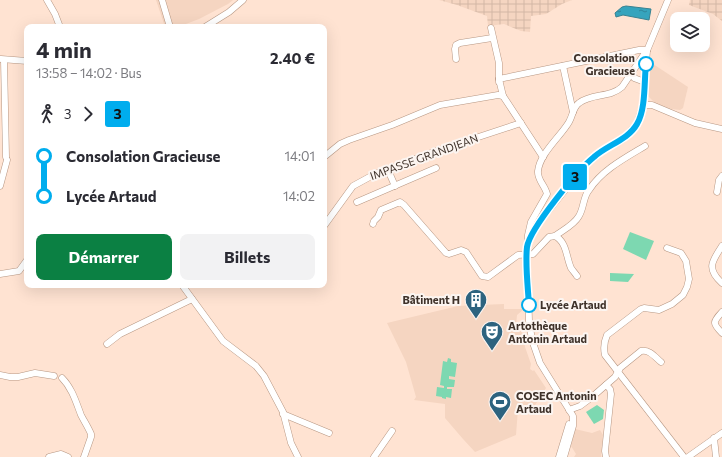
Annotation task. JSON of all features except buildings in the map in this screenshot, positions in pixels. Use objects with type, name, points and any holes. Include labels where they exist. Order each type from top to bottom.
[{"type":"street","points":[[48,0],[59,24]]},
{"type":"street","points":[[162,0],[169,24]]},
{"type":"street","points":[[210,24],[229,12],[243,0]]},
{"type":"street","points":[[637,124],[638,76],[668,0]]},
{"type":"street","points":[[491,28],[492,38],[499,63],[501,95],[543,157]]},
{"type":"street","points":[[456,59],[456,45],[492,38]]},
{"type":"street","points":[[499,79],[639,50],[647,50]]},
{"type":"street","points":[[528,245],[535,229],[544,216],[584,165],[623,138],[637,124],[643,102],[638,76],[647,50]]},
{"type":"street","points":[[0,186],[6,159],[2,59],[24,61]]},
{"type":"street","points":[[563,66],[573,112]]},
{"type":"street","points":[[564,457],[573,426],[573,416],[540,363],[532,340],[529,321],[527,255],[528,235],[531,222],[547,194],[538,177],[539,168],[543,157],[570,120],[579,103],[588,98],[614,93],[622,87],[625,82],[638,76]]},
{"type":"street","points":[[327,155],[340,144],[440,105],[501,95]]},
{"type":"street","points":[[643,102],[695,123],[722,128]]},
{"type":"street","name":"IMPASSE GRANDJEAN","points":[[327,222],[353,186],[375,174],[439,150],[521,123]]},
{"type":"street","points":[[373,224],[381,210],[400,202],[413,214],[446,253],[449,254],[461,250],[466,252],[482,276],[488,278],[518,255],[533,254],[549,238],[555,236],[574,222],[579,215],[589,188],[608,169],[645,146]]},
{"type":"street","points":[[357,202],[436,168]]},
{"type":"street","points":[[388,170],[395,186]]},
{"type":"street","points":[[717,192],[722,176]]},
{"type":"street","points":[[555,236],[563,243],[572,268],[577,276]]},
{"type":"street","points":[[722,246],[714,258],[712,266],[714,276],[722,283]]},
{"type":"street","points":[[667,248],[681,254],[686,261],[689,279],[683,295],[672,304],[659,310],[641,309],[607,335],[604,341],[604,349],[605,355],[684,457]]},
{"type":"street","points":[[0,274],[19,271],[24,264]]},
{"type":"street","points":[[184,288],[223,340],[243,355],[260,371],[270,386],[283,414],[290,443],[298,457]]},
{"type":"street","points":[[107,344],[120,334],[192,299]]},
{"type":"street","points":[[722,312],[715,320],[715,327],[722,333]]},
{"type":"street","points":[[569,410],[580,406],[606,385],[615,377],[620,368],[641,351],[645,350],[649,352],[661,362]]},
{"type":"street","points":[[0,375],[10,377],[35,373],[54,376]]},
{"type":"street","points":[[62,378],[72,393],[91,434],[84,457]]},
{"type":"street","points":[[606,385],[611,391],[605,451],[606,457]]},
{"type":"street","points":[[559,457],[569,426],[569,410]]},
{"type":"street","points":[[283,414],[329,433]]},
{"type":"street","points":[[374,457],[392,431]]},
{"type":"street","points":[[688,457],[722,433]]},
{"type":"street","points":[[714,438],[716,457]]},
{"type":"street","points":[[49,457],[61,454],[68,457]]},
{"type":"shaded area","points":[[156,0],[233,0],[199,19],[186,24],[164,24]]},
{"type":"shaded area","points":[[439,0],[572,0],[562,4],[546,14],[531,16],[530,32],[521,31],[504,24],[488,26],[487,16]]},
{"type":"shaded area","points":[[690,0],[722,0],[722,21],[710,12],[689,5]]},
{"type":"shaded area","points":[[650,62],[688,87],[683,108],[680,110],[664,108],[655,103],[646,94]]},
{"type":"shaded area","points":[[504,304],[504,309],[524,309],[517,315],[516,326],[524,335],[525,347],[531,364],[530,369],[533,371],[534,370],[546,388],[532,410],[518,409],[516,435],[475,452],[445,418],[445,404],[414,400],[416,397],[406,362],[387,323],[458,306]]},
{"type":"shaded area","points":[[575,429],[592,433],[600,430],[603,435],[601,457],[574,457],[576,454],[571,446]]},
{"type":"green space","points":[[630,232],[654,241],[646,260],[623,249]]},
{"type":"green space","points":[[610,273],[634,274],[628,282],[610,281]]},
{"type":"green space","points":[[448,358],[451,359],[451,362],[457,363],[455,377],[449,376],[449,379],[455,380],[454,387],[447,387],[447,389],[452,389],[451,398],[446,397],[446,399],[436,396],[437,387],[444,388],[444,386],[440,385],[443,361],[447,362]]},
{"type":"green space","points":[[597,405],[604,410],[603,419],[594,424],[586,412]]},
{"type":"water","points":[[626,6],[651,9],[649,20],[623,15],[616,17],[615,13],[622,7]]},
{"type":"bus line","name":"3","points":[[529,305],[527,249],[535,229],[584,165],[623,138],[637,124],[642,112],[646,64]]},
{"type":"place","name":"Consolation Gracieuse","points":[[646,64]]},
{"type":"place","name":"Lycée Artaud","points":[[529,305]]},
{"type":"place","name":"Bâtiment H","points":[[476,320]]},
{"type":"place","name":"Artothèque Antonin Artaud","points":[[492,352]]},
{"type":"place","name":"COSEC Antonin Artaud","points":[[500,422]]}]
